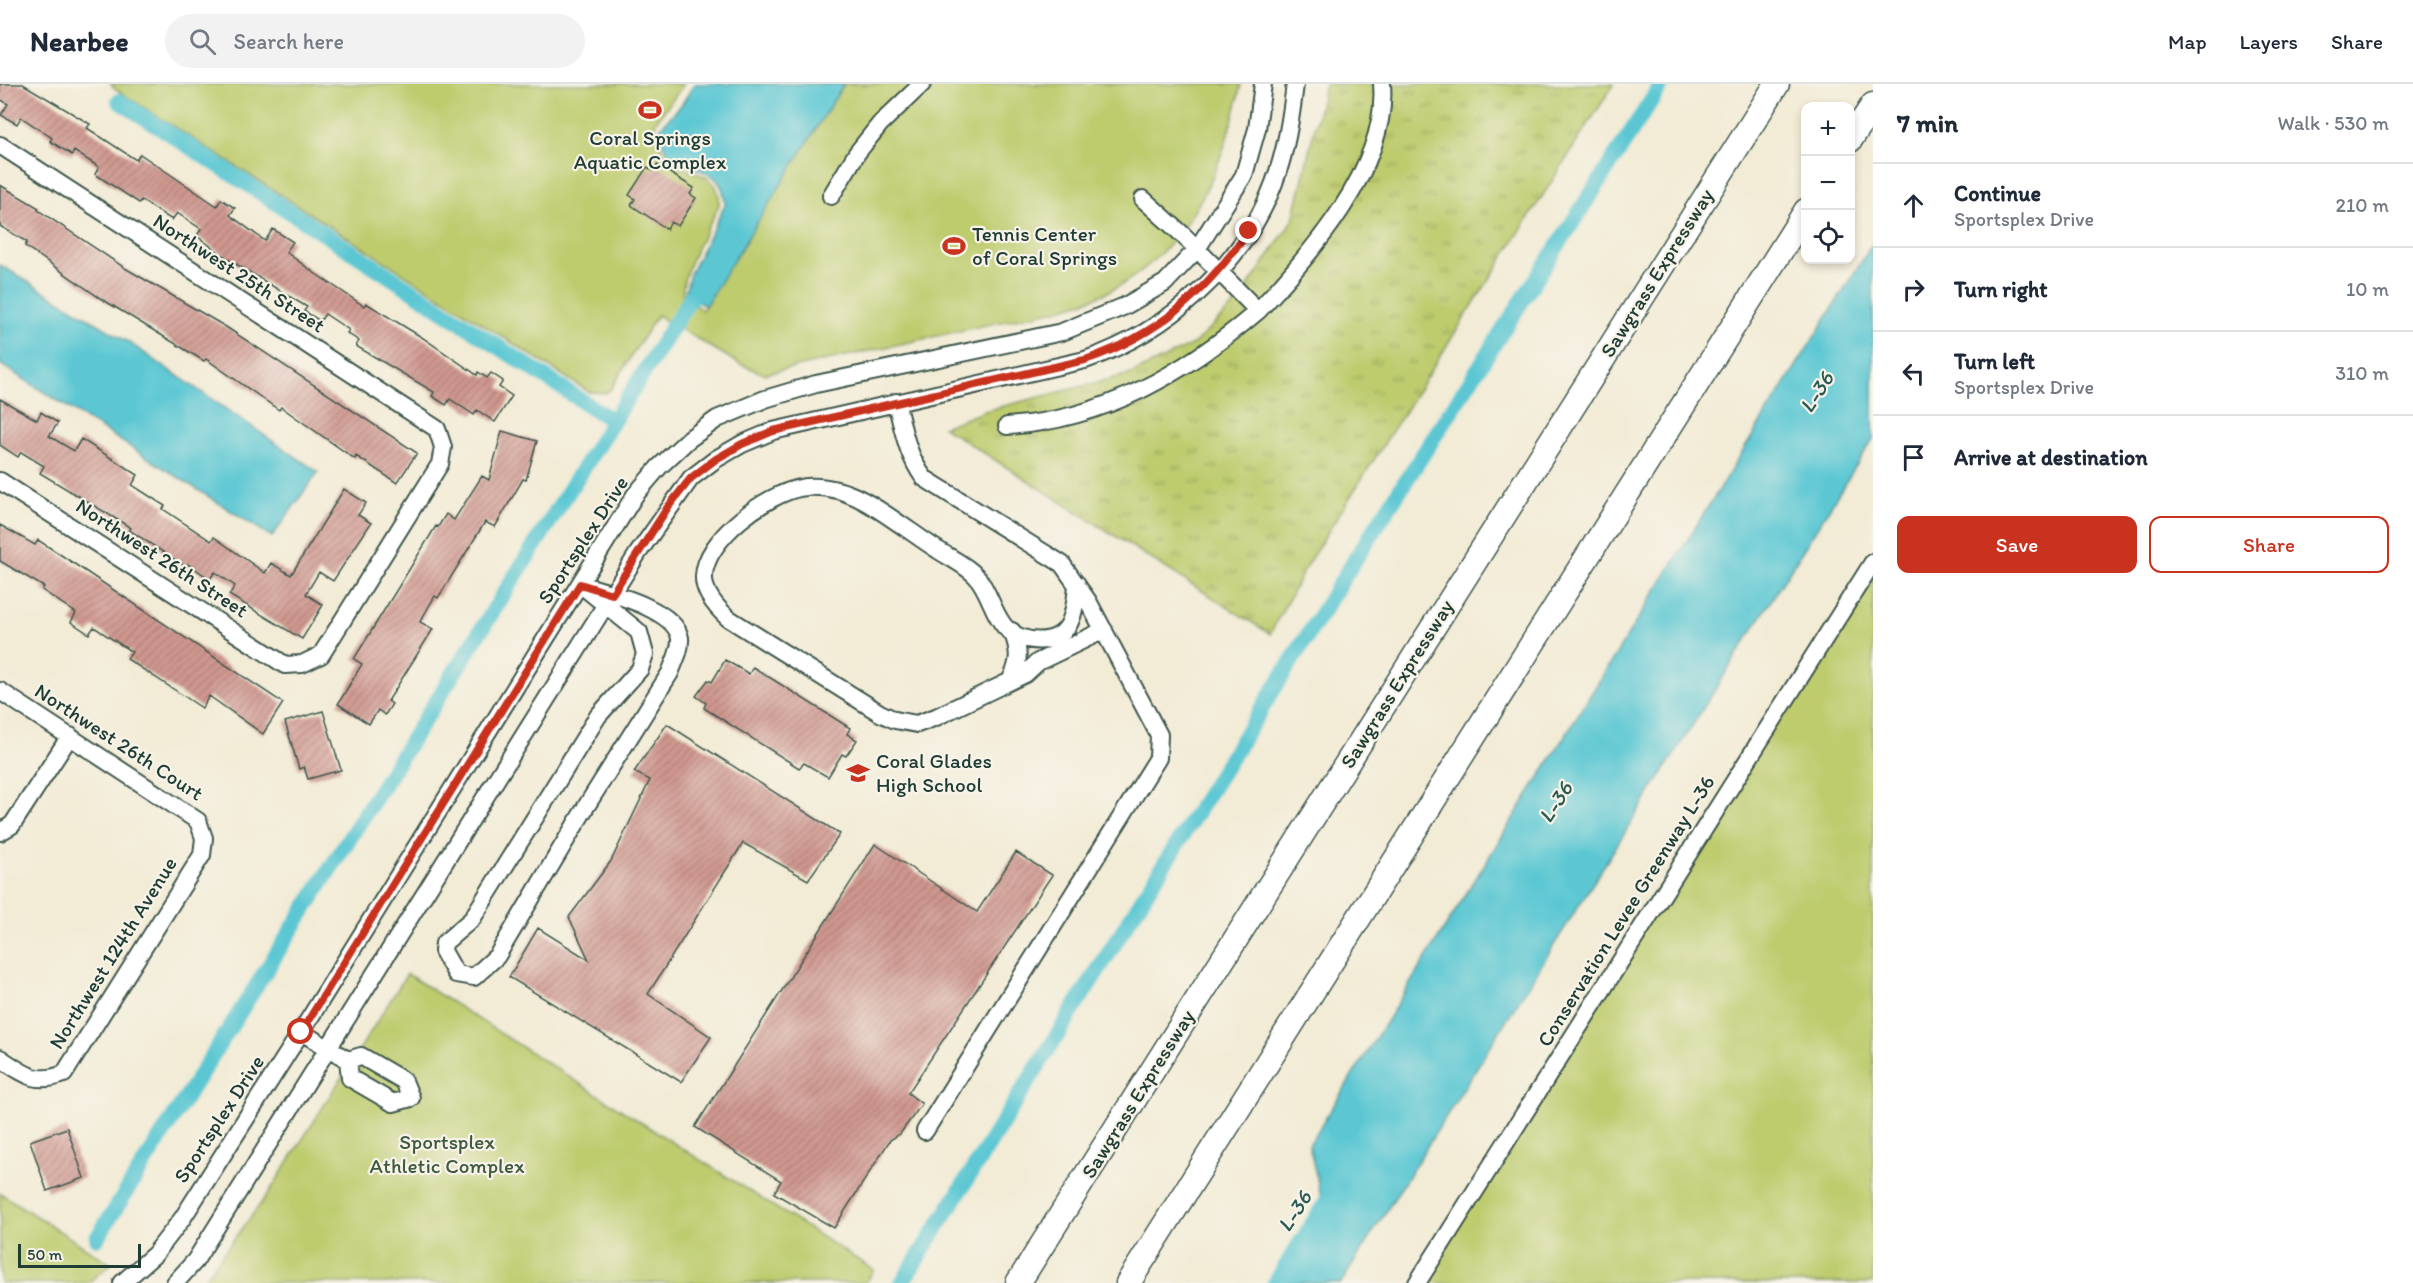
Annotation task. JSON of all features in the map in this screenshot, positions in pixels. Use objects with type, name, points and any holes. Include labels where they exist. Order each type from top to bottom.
[{"type":"highway","name":"Sawgrass Expressway","points":[[1018,1283],[1777,84]]},
{"type":"highway","points":[[1855,134],[1873,105]]},
{"type":"highway","points":[[1128,1283],[1801,219]]},
{"type":"street","points":[[831,196],[857,153],[879,124],[922,84]]},
{"type":"street","name":"Sportsplex Drive","points":[[122,1283],[155,1254],[182,1219],[580,584],[641,488],[659,466],[689,439],[717,419],[765,399],[816,384],[1062,332],[1125,306],[1165,283],[1197,249],[1244,175],[1257,129],[1263,84]]},
{"type":"street","points":[[175,1283],[195,1261],[609,600],[668,507],[691,478],[716,459],[773,431],[1085,360],[1117,349],[1187,303],[1219,272],[1249,231],[1274,184],[1288,136],[1295,84]]},
{"type":"street","points":[[1007,426],[1040,424],[1066,418],[1108,405],[1148,388],[1220,343],[1258,311],[1307,255],[1360,178],[1380,126],[1382,84]]},
{"type":"street","name":"Northwest 25th Street","points":[[0,145],[437,429],[442,447],[440,464],[321,655],[302,664]]},
{"type":"street","points":[[1143,199],[1197,249],[1258,311]]},
{"type":"street","points":[[896,402],[907,448],[915,466],[924,478],[1062,564],[1077,584],[1104,630],[1159,735],[1158,758],[925,1131]]},
{"type":"street","name":"Northwest 26th Street","points":[[0,481],[285,665],[302,664]]},
{"type":"street","points":[[1077,584],[1075,605],[1068,626],[1055,637],[1039,641],[1022,638],[1006,627],[975,575],[851,494],[827,487],[800,488],[771,498],[720,539],[709,557],[704,576],[717,608],[728,618],[895,720],[916,724],[936,717],[1010,681],[1038,662],[1104,630]]},
{"type":"street","name":"Conservation Levee Greenway L-36","points":[[1417,1283],[1873,562]]},
{"type":"street","points":[[580,584],[609,600],[639,632],[645,654],[640,669],[598,716],[472,919],[444,942],[442,951],[456,974],[474,977],[497,956],[593,795],[670,673],[680,650],[680,636],[674,625],[638,602],[609,600]]},
{"type":"street","points":[[1010,681],[1018,665],[1018,646],[1012,632]]},
{"type":"street","name":"Northwest 26th Court","points":[[0,691],[198,821],[204,838]]},
{"type":"street","points":[[0,832],[12,825],[70,736]]},
{"type":"street","name":"Northwest 124th Avenue","points":[[0,1058],[29,1077],[47,1080],[64,1074],[202,855],[204,838]]},
{"type":"street","points":[[301,1032],[348,1060]]},
{"type":"green space","name":"Tennis Center of Coral Springs","points":[[111,84],[684,84],[655,123],[660,146],[668,158],[675,164],[709,179],[715,185],[718,193],[719,205],[690,263],[683,287],[683,297],[702,310],[844,84],[1241,84],[1226,143],[1215,171],[1186,223],[1168,246],[1146,267],[1104,294],[1049,312],[764,374],[738,363],[657,315],[611,389],[606,393],[589,392],[115,89]]},
{"type":"green space","points":[[1325,84],[1614,84],[1308,563],[1270,634],[943,427],[988,410],[1131,374],[1195,343],[1238,301],[1293,220]]},
{"type":"green space","points":[[1873,562],[1873,1283],[1417,1283]]},
{"type":"green space","name":"Sportsplex Athletic Complex","points":[[407,974],[874,1270],[866,1283],[201,1283],[268,1194]]},
{"type":"green space","points":[[0,1193],[111,1264],[88,1283],[0,1283]]},
{"type":"water","points":[[694,84],[844,84],[705,306],[685,293],[690,274],[725,205],[723,191],[709,174],[679,162],[671,156],[663,144],[661,127],[682,104]]},
{"type":"water","points":[[1873,243],[1873,439],[1341,1283],[1276,1283],[1325,1214],[1309,1145]]},
{"type":"water","points":[[0,265],[128,342],[318,472],[272,537],[0,364]]},
{"type":"building","points":[[0,84],[23,84],[90,124],[87,128],[136,160],[140,154],[217,206],[221,199],[235,208],[230,215],[265,241],[273,229],[293,242],[286,252],[316,274],[364,306],[366,303],[423,338],[477,375],[478,372],[487,378],[491,373],[503,381],[499,387],[512,396],[495,422],[477,410],[474,415],[450,399],[446,405],[432,396],[434,392],[356,346],[359,341],[347,333],[349,330],[325,314],[320,321],[304,311],[307,307],[231,261],[197,236],[201,229],[177,213],[172,220],[141,200],[139,203],[95,174],[99,167],[74,151],[72,155],[50,141],[52,138],[21,117],[17,124],[1,115],[8,104],[0,99]]},
{"type":"building","points":[[657,165],[694,188],[690,194],[696,198],[678,226],[671,222],[667,229],[631,205],[635,199],[629,195],[647,167],[653,171]]},
{"type":"building","points":[[0,185],[39,208],[38,210],[125,268],[226,327],[417,453],[397,483],[356,456],[355,459],[281,407],[279,410],[206,359],[204,361],[100,298],[25,246],[27,242],[0,226]]},
{"type":"building","points":[[0,399],[37,420],[41,412],[58,423],[49,436],[74,451],[81,439],[138,475],[132,485],[165,506],[163,509],[211,541],[214,537],[265,573],[271,563],[291,575],[344,489],[366,503],[358,515],[371,523],[333,581],[319,572],[306,594],[323,605],[302,639],[229,595],[235,586],[215,572],[210,579],[188,564],[186,567],[129,530],[131,528],[40,473],[44,466],[21,452],[18,457],[0,445]]},
{"type":"building","points":[[502,431],[537,441],[526,480],[523,479],[495,527],[485,522],[438,598],[435,596],[420,622],[433,629],[388,701],[392,704],[385,715],[378,710],[369,724],[338,704],[362,664],[354,659],[436,526],[438,527],[446,514],[454,520],[482,476],[489,480]]},
{"type":"building","points":[[0,525],[35,545],[38,540],[283,703],[263,734],[209,696],[202,708],[127,659],[132,652],[94,627],[89,634],[71,622],[76,613],[42,590],[44,587],[0,561]]},
{"type":"building","points":[[725,660],[749,674],[753,667],[850,728],[847,734],[857,740],[846,756],[842,754],[828,777],[804,763],[799,768],[704,708],[706,703],[696,696],[708,680],[712,682]]},
{"type":"building","points":[[323,711],[341,770],[308,779],[304,767],[299,769],[285,722]]},
{"type":"building","points":[[667,724],[840,834],[808,880],[743,843],[648,994],[711,1037],[681,1082],[509,977],[538,928],[589,960],[569,917],[611,861],[650,780],[634,772]]},
{"type":"building","points":[[875,844],[977,912],[1016,852],[1052,875],[908,1093],[922,1104],[900,1134],[890,1140],[834,1228],[774,1193],[781,1181],[695,1127]]},
{"type":"building","points":[[67,1128],[84,1178],[47,1191],[30,1141]]},
{"type":"waterway","points":[[902,1283],[1356,558],[1662,84]]},
{"type":"waterway","points":[[119,101],[613,421]]},
{"type":"waterway","points":[[97,1238],[704,277]]},
{"type":"waterway","name":"L-36","points":[[1275,1283],[1335,1188]]},
{"type":"place","name":"Coral Springs Aquatic Complex","points":[[650,110]]},
{"type":"place","name":"Tennis Center of Coral Springs","points":[[954,246]]},
{"type":"place","name":"Coral Glades High School","points":[[858,773]]},
{"type":"route","points":[[301,1032],[580,584],[612,594],[668,507],[691,478],[716,459],[742,444],[773,431],[1085,360],[1117,349],[1187,303],[1219,272],[1249,231]]}]
